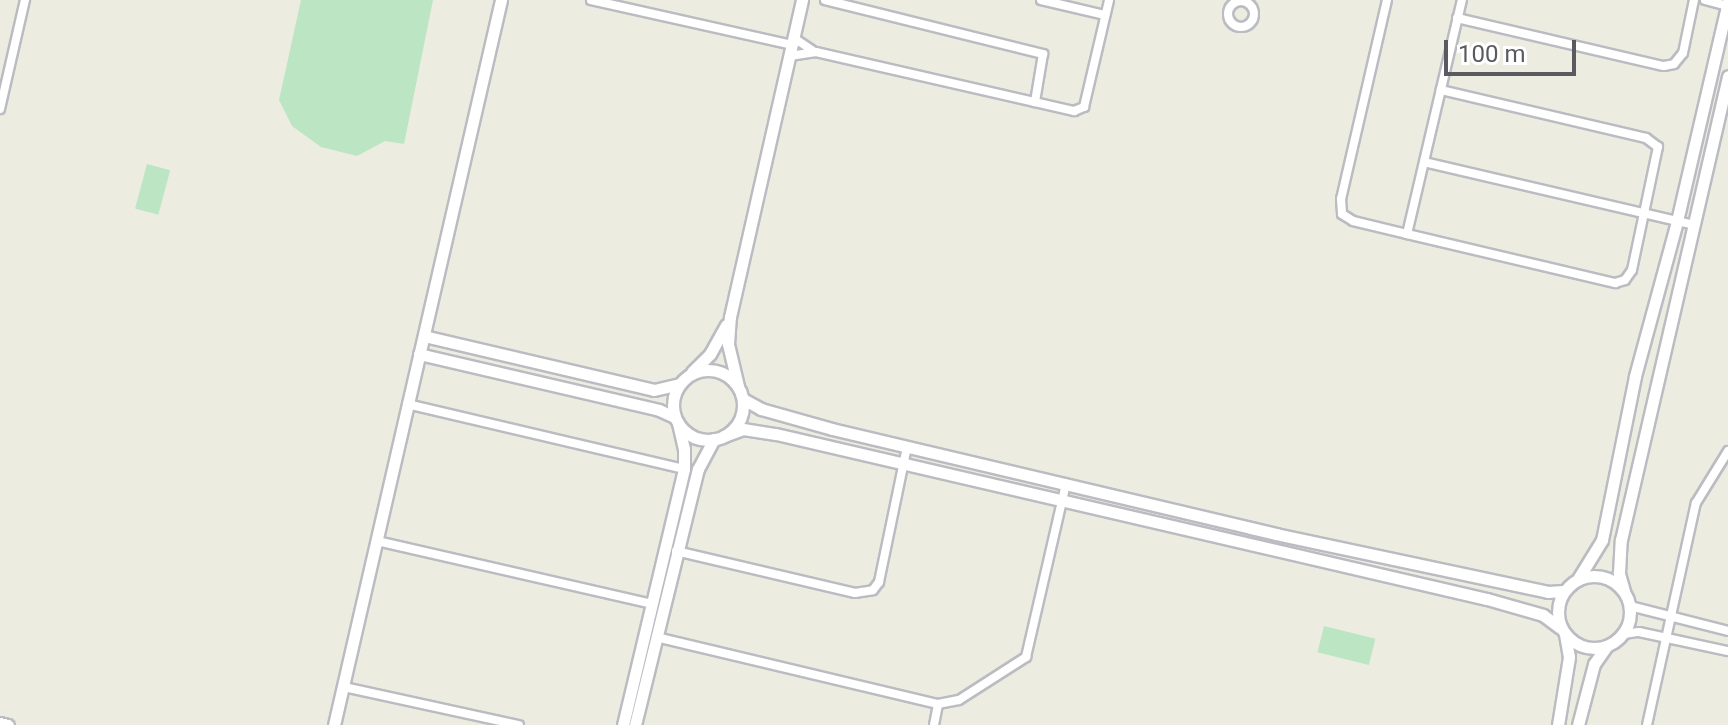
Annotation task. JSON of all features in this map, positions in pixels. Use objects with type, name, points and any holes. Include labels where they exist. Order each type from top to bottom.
[{"type":"street","points":[[0,109],[25,0]]},
{"type":"street","points":[[334,725],[501,0]]},
{"type":"street","points":[[591,0],[1074,111],[1084,107],[1109,0]]},
{"type":"street","points":[[635,725],[675,551],[698,469],[719,438],[739,420],[743,399],[728,344],[730,317],[802,0]]},
{"type":"street","points":[[825,0],[1043,54],[1035,102]]},
{"type":"street","points":[[1044,0],[1105,15]]},
{"type":"street","points":[[1387,0],[1341,199],[1342,214],[1353,221],[1615,283],[1625,280],[1632,270],[1658,147],[1646,138],[1441,90]]},
{"type":"street","points":[[1407,234],[1462,0]]},
{"type":"street","points":[[1457,18],[1664,66],[1674,64],[1683,53],[1694,0]]},
{"type":"street","points":[[1558,725],[1569,657],[1557,609],[1564,591],[1578,579],[1602,540],[1635,376],[1677,221],[1728,5],[1705,0]]},
{"type":"street","points":[[792,46],[816,52]]},
{"type":"street","points":[[1624,634],[1630,606],[1619,573],[1621,540],[1728,76]]},
{"type":"street","points":[[1424,162],[1694,225]]},
{"type":"street","points":[[424,336],[654,390],[679,384],[691,374],[710,354],[730,317]]},
{"type":"street","points":[[419,354],[659,410],[676,420],[694,437],[719,438],[743,429],[776,434],[1061,503],[1487,599],[1543,615],[1584,647],[1606,647]]},
{"type":"street","points":[[691,374],[712,370],[731,378],[738,386]]},
{"type":"street","points":[[623,725],[684,469],[684,449],[673,401],[679,384]]},
{"type":"street","points":[[743,399],[761,409],[907,447],[1548,592],[1564,591]]},
{"type":"street","points":[[407,404],[684,469]]},
{"type":"street","points":[[675,551],[866,593],[879,582],[907,447]]},
{"type":"street","points":[[1647,725],[1696,503],[1728,451]]},
{"type":"street","points":[[656,637],[938,704],[959,700],[1026,657],[1066,484]]},
{"type":"street","points":[[377,541],[652,604]]},
{"type":"street","points":[[1578,579],[1603,577],[1624,591]]},
{"type":"street","points":[[1630,606],[1728,631]]},
{"type":"street","points":[[1578,725],[1594,664],[1606,647],[1624,634],[1639,632],[1728,651]]},
{"type":"street","points":[[344,687],[519,725]]},
{"type":"street","points":[[934,725],[938,704]]},
{"type":"street","points":[[0,723],[8,725]]},
{"type":"green space","points":[[301,0],[433,0],[404,144],[385,141],[357,156],[321,147],[292,126],[279,100]]},
{"type":"green space","points":[[147,164],[170,170],[158,215],[135,208]]},
{"type":"green space","points":[[1324,626],[1375,639],[1369,665],[1317,652]]}]
